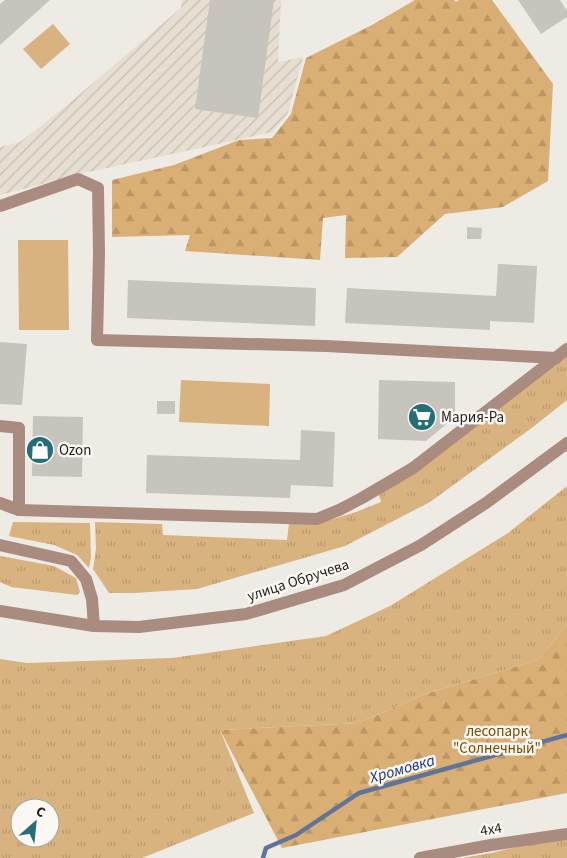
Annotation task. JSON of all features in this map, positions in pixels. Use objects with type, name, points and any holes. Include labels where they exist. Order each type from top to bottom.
[{"type":"street","points":[[0,206],[78,179],[98,188],[97,340],[326,346],[556,358]]},
{"type":"street","points":[[0,503],[19,510],[317,519],[362,498],[413,468],[567,349]]},
{"type":"street","points":[[0,426],[19,428],[19,510]]},
{"type":"street","name":"улица Обручева","points":[[0,611],[94,626],[139,627],[246,614],[344,585],[421,545],[486,504],[567,443]]},
{"type":"street","points":[[0,545],[70,561],[86,579],[92,599],[94,626]]},
{"type":"street","name":"4x4","points":[[420,858],[567,834]]},
{"type":"shaded area","points":[[182,0],[281,0],[278,62],[303,57],[288,113],[273,132],[84,173],[0,195],[0,147],[20,142],[66,106],[181,8]]},
{"type":"green space","points":[[415,0],[454,0],[456,2],[459,0],[492,0],[553,84],[548,181],[503,207],[445,214],[397,257],[345,258],[346,215],[323,218],[320,260],[185,251],[190,235],[112,237],[112,180],[174,165],[239,140],[272,138],[291,114],[306,58],[372,25]]},
{"type":"green space","points":[[53,24],[70,44],[41,69],[23,49]]},
{"type":"green space","points":[[18,240],[68,240],[69,330],[19,330]]},
{"type":"green space","points":[[567,347],[567,400],[430,502],[345,546],[197,589],[109,593],[93,569],[96,549],[95,522],[162,524],[163,535],[287,540],[289,523],[320,523],[381,502],[379,495]]},
{"type":"green space","points":[[181,380],[270,384],[269,426],[179,422]]},
{"type":"green space","points":[[567,486],[567,625],[538,660],[425,694],[359,723],[220,730],[254,813],[142,858],[0,858],[0,659],[27,663],[172,658],[326,636],[390,606],[508,533]]},
{"type":"green space","points":[[13,522],[90,523],[91,557],[89,568],[77,555],[54,545],[9,536]]},
{"type":"green space","points":[[0,556],[54,566],[76,578],[80,592],[77,595],[11,587],[0,582]]},
{"type":"green space","name":"лесопарк \"Солнечный\"","points":[[567,625],[567,793],[282,848],[220,730],[359,723],[425,694],[538,660]]},
{"type":"green space","points":[[567,835],[567,858],[462,858],[491,853]]},
{"type":"building","points":[[5,0],[50,0],[0,45],[0,4]]},
{"type":"building","points":[[210,0],[274,0],[258,118],[195,109]]},
{"type":"building","points":[[518,0],[560,0],[567,11],[567,17],[541,34]]},
{"type":"building","points":[[467,227],[482,228],[481,239],[467,239]]},
{"type":"building","points":[[498,264],[537,266],[534,323],[490,321],[490,330],[345,323],[347,288],[496,296]]},
{"type":"building","points":[[128,280],[316,288],[315,326],[127,318]]},
{"type":"building","points":[[0,342],[27,344],[22,405],[0,404]]},
{"type":"building","points":[[379,380],[455,382],[455,417],[426,441],[378,439]]},
{"type":"building","points":[[157,401],[175,401],[175,414],[157,414]]},
{"type":"building","points":[[33,416],[83,417],[82,477],[32,476]]},
{"type":"building","points":[[301,430],[335,432],[333,487],[291,485],[290,498],[146,493],[147,455],[300,460]]},
{"type":"waterway","name":"Хромовка","points":[[263,858],[266,848],[296,835],[359,793],[567,735]]},
{"type":"place","name":"Мария-Ра","points":[[422,417]]},
{"type":"place","name":"Ozon","points":[[40,450]]}]
